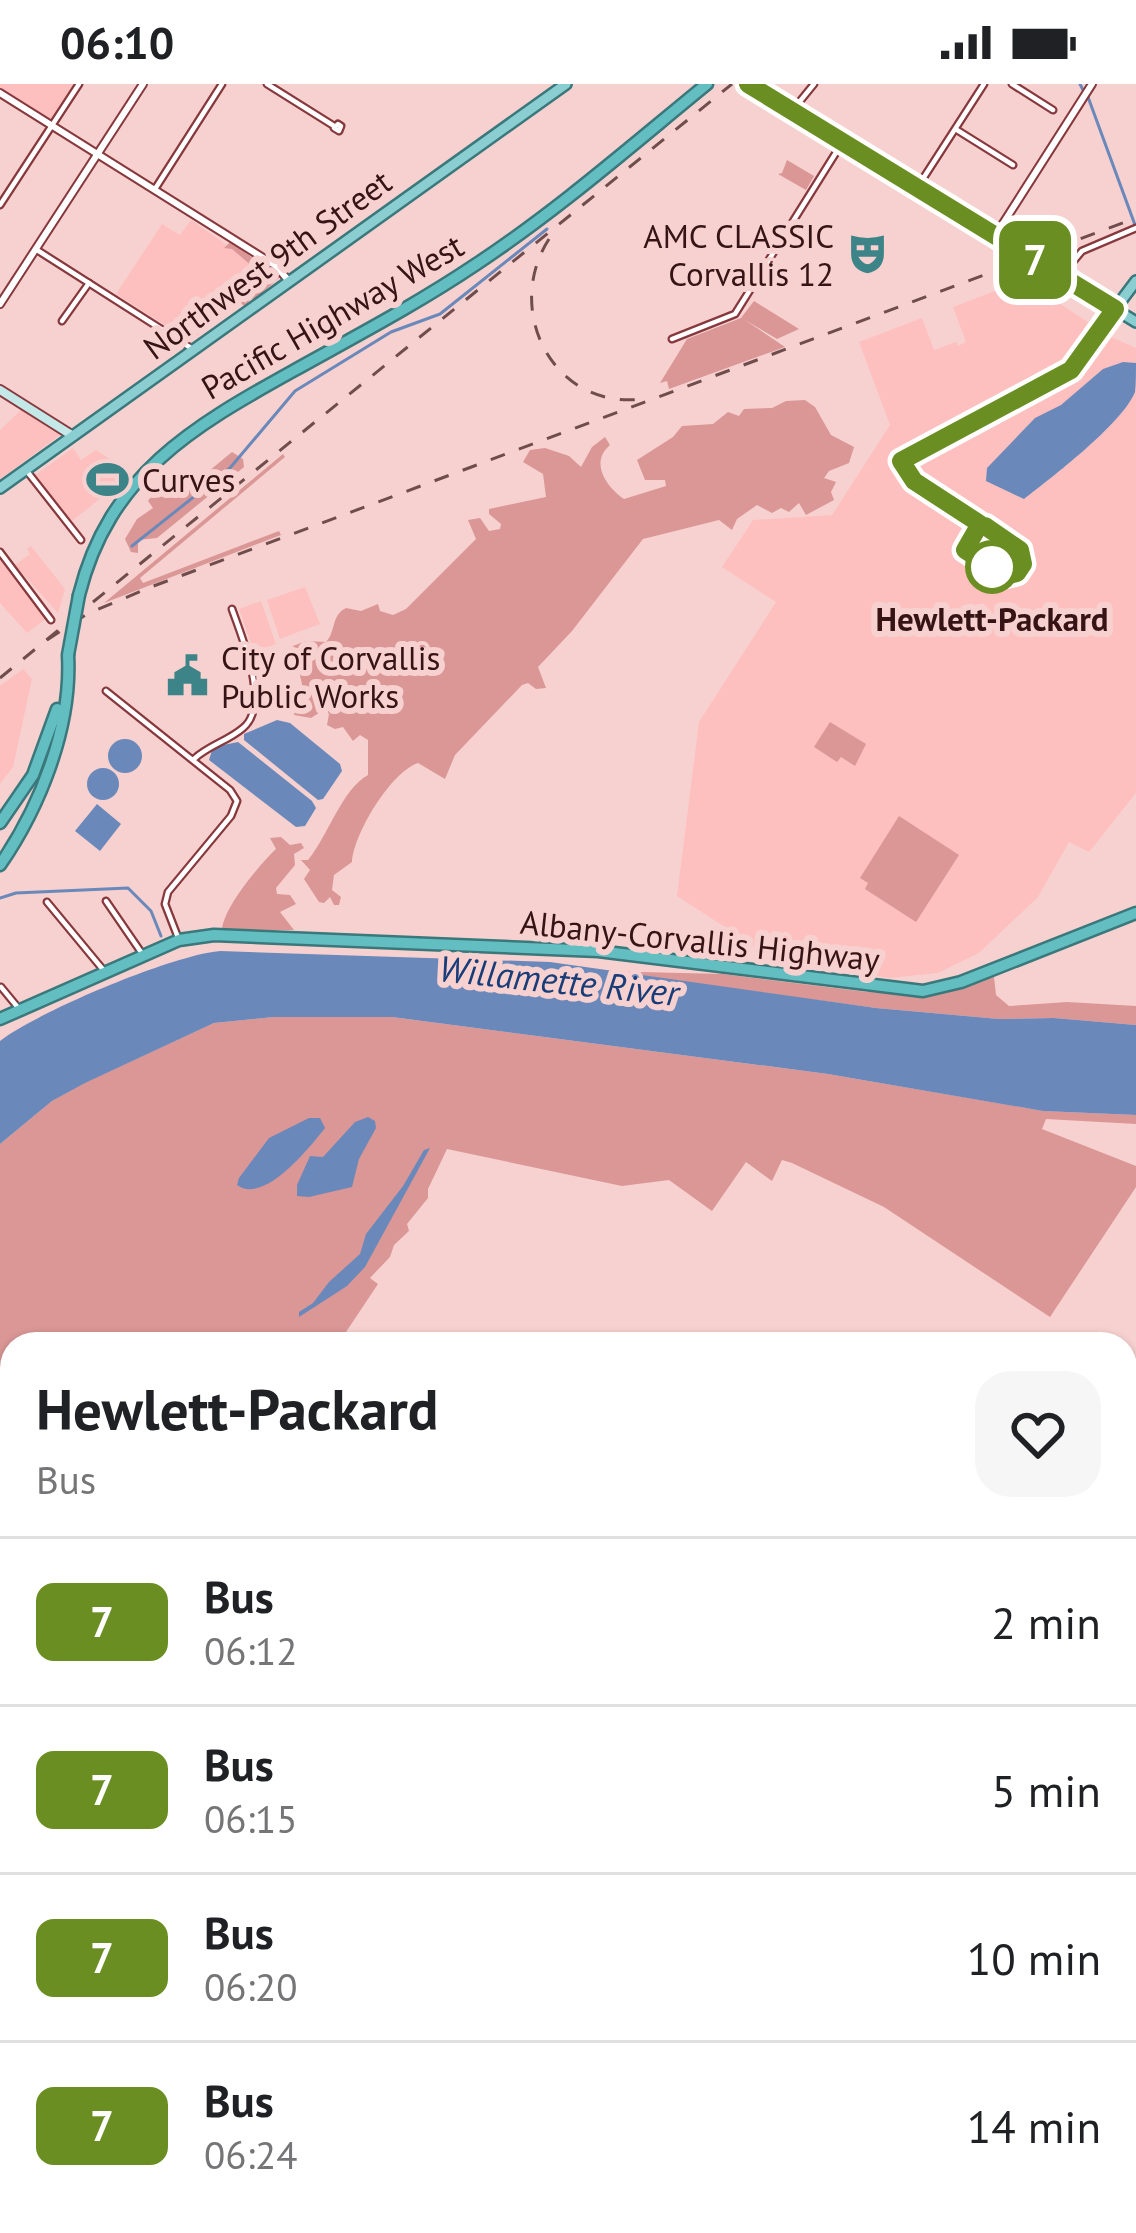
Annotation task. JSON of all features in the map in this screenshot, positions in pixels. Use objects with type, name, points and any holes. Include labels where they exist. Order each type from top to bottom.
[{"type":"highway","name":"Pacific Highway West","points":[[68,655],[79,595],[112,514],[143,473],[177,441],[229,406],[475,266],[550,212],[706,84]]},
{"type":"highway","points":[[0,823],[40,760],[68,655]]},
{"type":"highway","points":[[0,865],[26,823],[48,770],[67,691],[68,655]]},
{"type":"highway","name":"Albany-Corvallis Highway","points":[[0,1019],[179,940],[244,934],[598,951],[923,991],[961,982],[1136,913]]},
{"type":"main road","name":"Northwest 9th Street","points":[[0,488],[566,84]]},
{"type":"main road","points":[[748,84],[1136,322]]},
{"type":"main road","points":[[1115,309],[1136,281]]},
{"type":"main road","points":[[0,390],[73,436]]},
{"type":"street","points":[[0,205],[79,84]]},
{"type":"street","points":[[0,304],[143,84]]},
{"type":"street","points":[[155,189],[222,84]]},
{"type":"street","points":[[268,84],[334,126]]},
{"type":"street","points":[[791,111],[814,84]]},
{"type":"street","points":[[917,188],[984,84]]},
{"type":"street","points":[[1012,84],[1053,110]]},
{"type":"street","points":[[995,236],[1092,84]]},
{"type":"street","points":[[0,94],[276,266],[289,283]]},
{"type":"street","points":[[955,129],[1013,165]]},
{"type":"street","points":[[673,339],[733,316],[842,143]]},
{"type":"street","points":[[1061,276],[1082,250],[1136,229]]},
{"type":"street","points":[[35,249],[194,350]]},
{"type":"street","points":[[62,321],[88,283]]},
{"type":"street","points":[[26,470],[81,540]]},
{"type":"street","points":[[0,552],[51,620]]},
{"type":"street","points":[[193,760],[205,748],[246,727],[254,711],[257,693],[232,609]]},
{"type":"street","points":[[106,692],[230,790],[237,804],[168,892],[166,904],[179,940]]},
{"type":"street","points":[[47,902],[105,972]]},
{"type":"street","points":[[106,902],[143,955]]},
{"type":"street","points":[[1,987],[20,1010]]},
{"type":"shaded area","points":[[0,84],[76,84],[51,120],[0,89]]},
{"type":"shaded area","points":[[787,160],[814,176],[806,190],[778,174]]},
{"type":"shaded area","points":[[191,220],[276,279],[190,341],[116,294],[162,224],[180,235]]},
{"type":"shaded area","points":[[230,242],[280,277],[245,307],[235,297],[246,303],[247,295],[262,289],[273,277],[257,262],[253,267],[224,248]]},
{"type":"shaded area","name":"Hewlett-Packard","points":[[1023,280],[1136,348],[1136,793],[1089,852],[1069,842],[1038,897],[979,953],[938,973],[890,978],[849,972],[846,966],[768,955],[677,896],[699,722],[776,602],[722,567],[753,520],[832,515],[890,425],[859,342],[922,318],[934,350],[956,342],[958,346],[966,342],[953,307]]},
{"type":"shaded area","points":[[754,301],[799,329],[777,339],[745,320],[785,347],[669,389],[667,381],[660,383],[687,339],[741,318]]},
{"type":"shaded area","points":[[805,400],[815,407],[831,435],[854,447],[849,463],[824,478],[836,482],[831,492],[834,500],[806,515],[799,503],[789,512],[781,508],[772,513],[757,505],[737,519],[732,530],[719,520],[643,539],[538,667],[546,688],[522,685],[455,755],[445,779],[418,763],[397,778],[367,820],[352,862],[334,875],[332,890],[341,897],[339,905],[330,897],[319,902],[304,879],[310,870],[301,860],[308,860],[350,791],[368,775],[368,740],[360,735],[353,741],[343,727],[327,725],[325,709],[311,718],[294,715],[302,684],[293,646],[326,642],[346,608],[361,611],[378,604],[380,611],[393,615],[406,609],[476,539],[468,520],[480,518],[489,531],[500,529],[489,509],[546,497],[543,474],[523,462],[530,450],[545,448],[569,456],[581,467],[592,447],[605,437],[610,445],[601,459],[603,474],[624,499],[666,486],[665,480],[645,480],[637,460],[682,426],[713,424],[728,412],[739,416],[744,409]]},
{"type":"shaded area","points":[[21,410],[60,435],[0,479],[0,430]]},
{"type":"shaded area","points":[[73,448],[81,460],[96,450],[125,469],[111,490],[72,521],[35,475]]},
{"type":"shaded area","points":[[232,452],[243,459],[244,467],[157,538],[138,540],[138,553],[131,552],[125,539],[137,519],[153,508],[148,501],[153,494],[178,487],[189,475],[203,476]]},
{"type":"shaded area","points":[[283,454],[140,578],[143,583],[279,531],[281,535],[104,603]]},
{"type":"shaded area","points":[[31,546],[65,589],[58,613],[15,565],[30,554]]},
{"type":"shaded area","points":[[0,559],[48,617],[27,633],[0,603]]},
{"type":"shaded area","points":[[305,587],[320,624],[280,639],[267,600]]},
{"type":"shaded area","points":[[261,601],[276,644],[254,652],[239,609]]},
{"type":"shaded area","points":[[23,669],[32,679],[13,767],[0,784],[0,686]]},
{"type":"shaded area","points":[[830,722],[866,744],[855,766],[841,757],[837,762],[814,747]]},
{"type":"shaded area","points":[[899,816],[959,855],[916,922],[865,889],[868,883],[860,878]]},
{"type":"shaded area","points":[[281,837],[304,848],[294,854],[295,865],[276,888],[277,894],[290,895],[296,904],[280,912],[294,930],[222,930],[235,899],[276,849],[270,838]]},
{"type":"shaded area","points":[[598,971],[723,974],[867,992],[938,994],[994,977],[996,995],[1009,1006],[1067,1002],[1136,1006],[1136,1025],[876,1008]]},
{"type":"shaded area","points":[[274,1017],[392,1017],[828,1074],[1044,1111],[1136,1115],[1136,1124],[1046,1119],[1042,1129],[1136,1166],[1136,1187],[1050,1317],[884,1207],[782,1160],[772,1181],[746,1162],[712,1211],[669,1180],[622,1186],[447,1149],[428,1198],[407,1224],[409,1231],[370,1278],[378,1284],[346,1332],[0,1332],[0,1144],[52,1101],[214,1023]]},
{"type":"water","points":[[1136,363],[1135,392],[1085,450],[1024,499],[986,481],[987,468],[1035,418],[1061,405],[1103,369]]},
{"type":"water","points":[[277,720],[290,723],[340,764],[342,771],[323,799],[318,800],[244,740],[244,734]]},
{"type":"water","points":[[125,739],[137,744],[142,756],[137,768],[125,773],[113,768],[108,756],[113,744]]},
{"type":"water","points":[[238,742],[312,801],[316,808],[305,826],[296,827],[209,760],[213,747]]},
{"type":"water","points":[[103,768],[114,773],[119,784],[114,795],[103,800],[92,795],[87,784],[92,773]]},
{"type":"water","points":[[97,804],[121,824],[100,851],[75,831]]},
{"type":"water","name":"Willamette River","points":[[220,951],[550,962],[876,1008],[1136,1025],[1136,1115],[1043,1111],[828,1074],[392,1017],[274,1017],[214,1023],[52,1101],[0,1144],[0,1041],[107,986]]},
{"type":"water","points":[[368,1117],[376,1128],[359,1159],[352,1187],[297,1196],[310,1156],[323,1157],[355,1122]]},
{"type":"water","points":[[309,1118],[320,1118],[325,1128],[286,1171],[260,1187],[237,1185],[269,1138]]},
{"type":"water","points":[[430,1148],[365,1267],[347,1286],[299,1317],[360,1254],[366,1234],[424,1150]]},
{"type":"waterway","points":[[1080,84],[1083,90]]},
{"type":"waterway","points":[[1088,97],[1135,225]]},
{"type":"waterway","points":[[132,546],[230,468],[295,391],[391,332],[440,314],[547,229]]},
{"type":"waterway","points":[[0,898],[16,893],[128,888],[151,911],[161,936]]},
{"type":"railway","points":[[93,602],[732,84]]},
{"type":"railway","points":[[47,640],[87,614],[151,587],[1136,218]]},
{"type":"railway","points":[[549,239],[536,267],[532,296],[535,324],[545,350],[561,372],[583,389],[611,398],[642,399]]},
{"type":"railway","points":[[0,678],[61,628]]},
{"type":"bus line","name":"7","points":[[748,84],[1115,309],[1071,370],[901,461],[914,481],[980,524],[965,550],[1005,576],[1017,573],[1024,559],[1020,550],[985,526]]},
{"type":"place","name":"AMC CLASSIC Corvallis 12","points":[[868,254]]},
{"type":"place","name":"Curves","points":[[108,479]]},
{"type":"place","name":"Hewlett-Packard","points":[[992,567]]},
{"type":"place","name":"City of Corvallis Public Works","points":[[187,676]]}]
